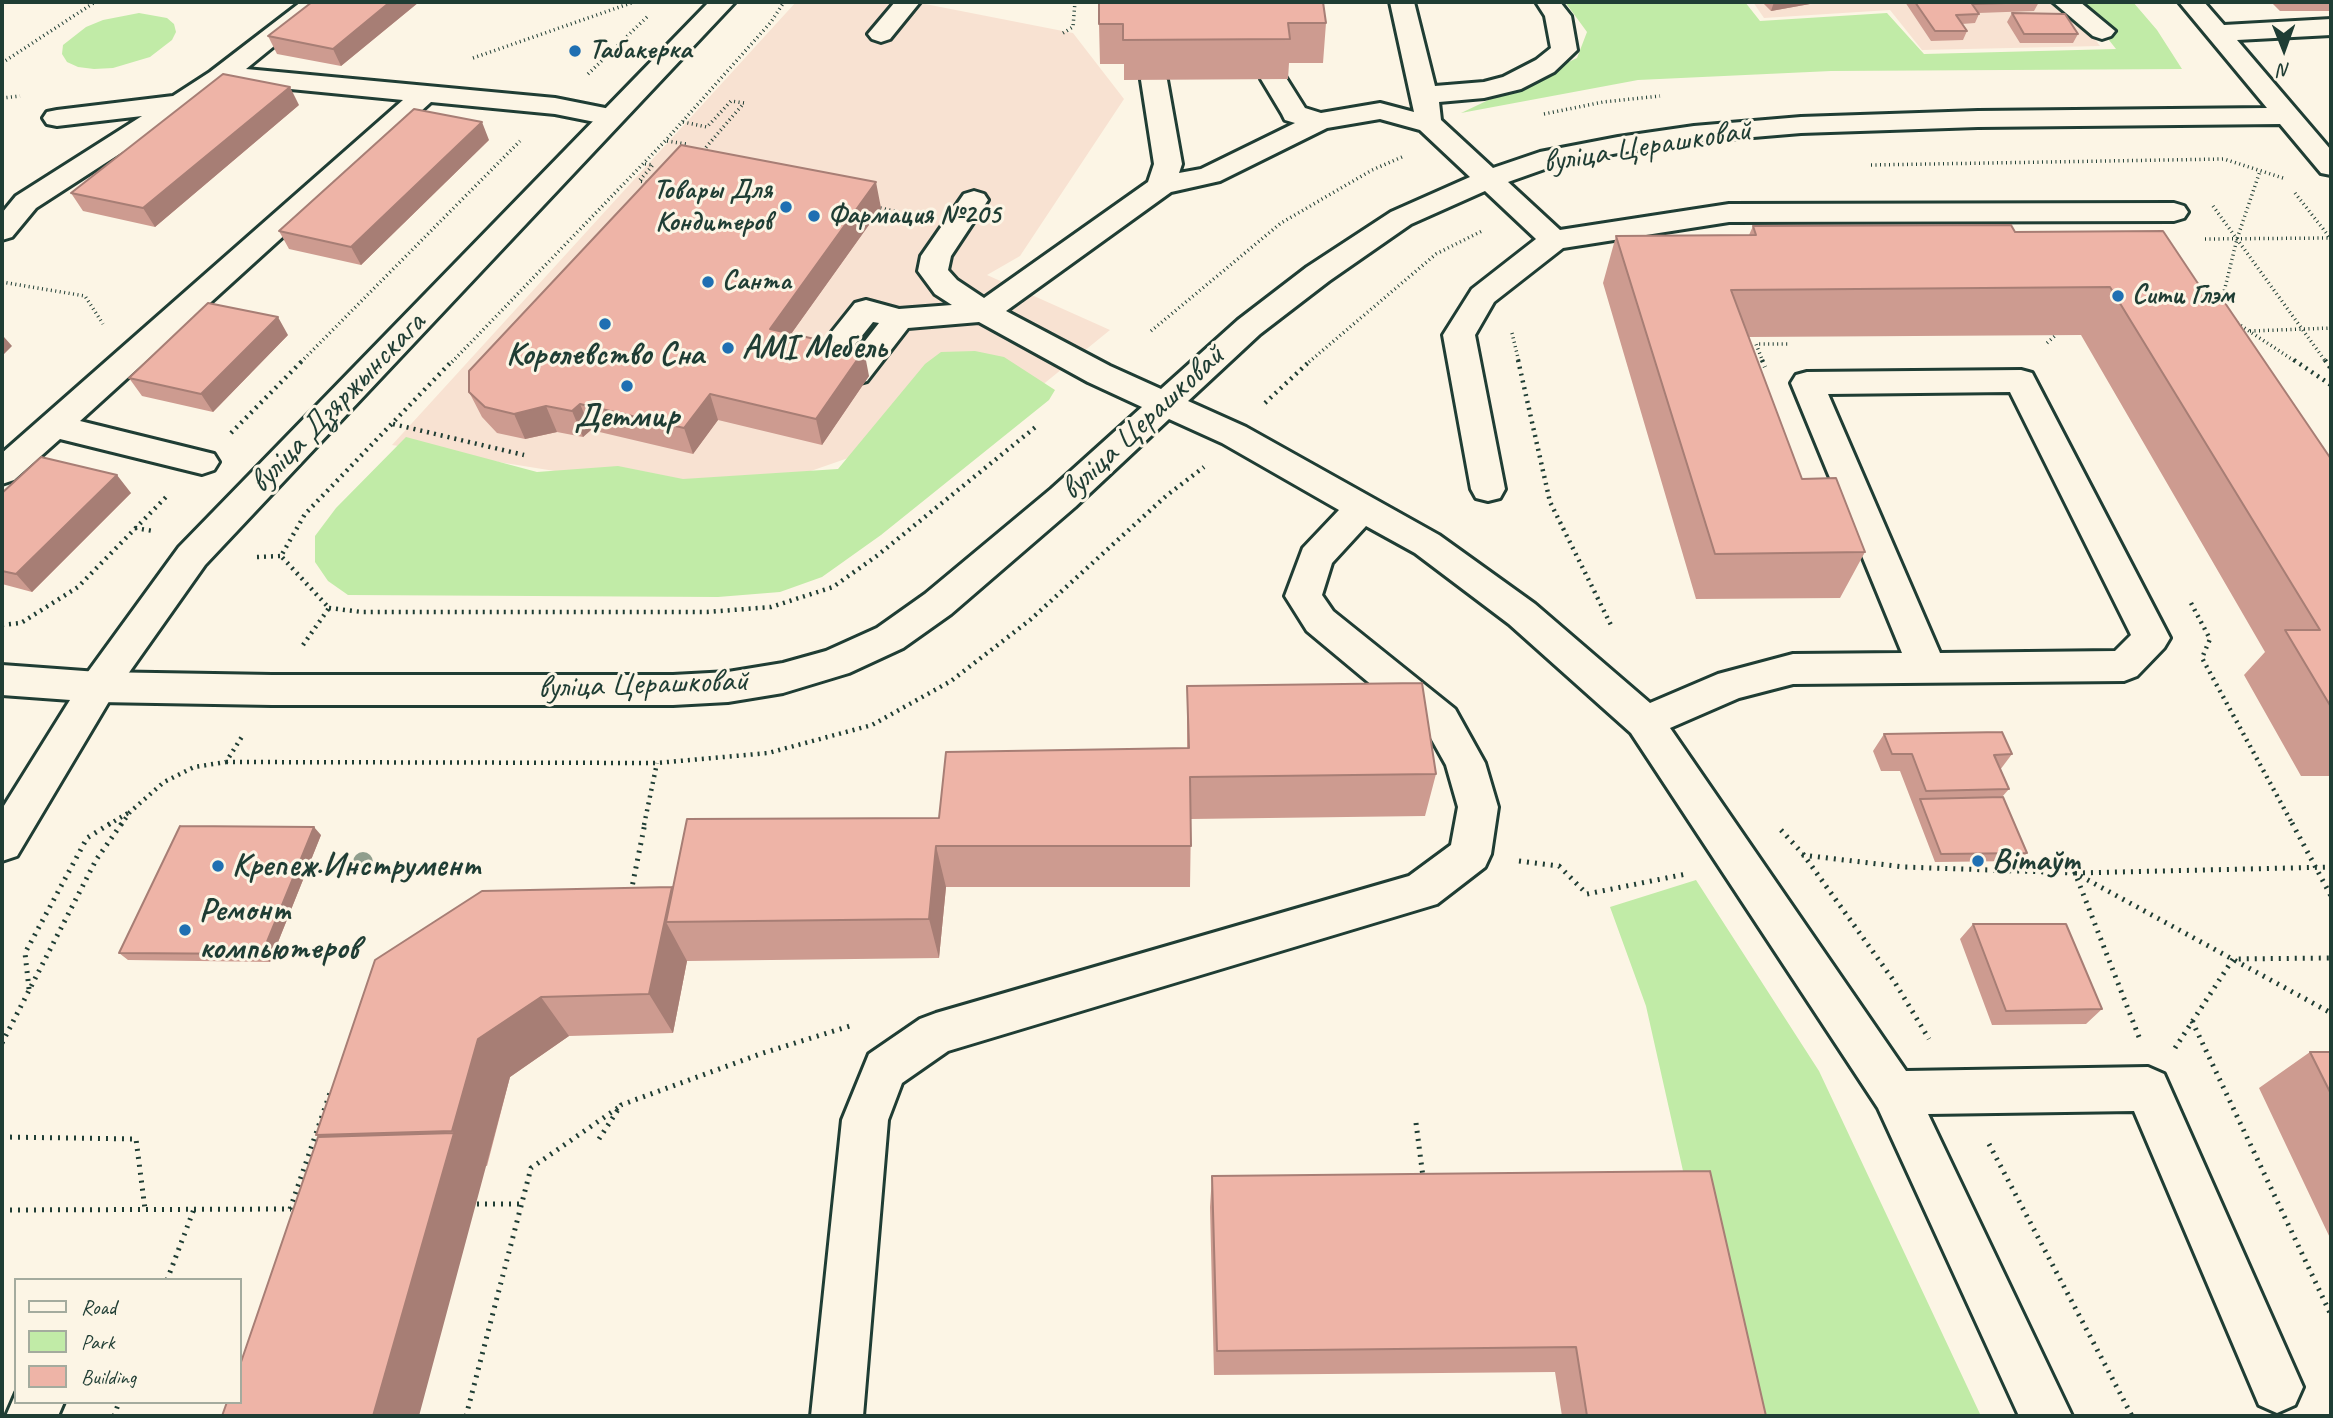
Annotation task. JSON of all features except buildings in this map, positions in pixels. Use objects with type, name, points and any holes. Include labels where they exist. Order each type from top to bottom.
[{"type":"street","points":[[2,231],[26,201],[224,75],[316,2]]},
{"type":"street","name":"вуліца Дзяржынскага","points":[[2,844],[98,687],[192,556],[723,2]]},
{"type":"street","points":[[881,34],[908,2]]},
{"type":"street","points":[[1402,2],[1430,124]]},
{"type":"street","points":[[1424,95],[1494,88],[1512,83],[1545,66],[1564,50],[1558,16],[1548,2]]},
{"type":"street","points":[[2066,2],[2102,31]]},
{"type":"street","points":[[2190,2],[2331,167]]},
{"type":"street","points":[[2218,33],[2331,27]]},
{"type":"street","points":[[224,75],[555,106],[610,117]]},
{"type":"street","points":[[1275,79],[1296,114],[1320,121]]},
{"type":"street","points":[[1154,80],[1168,163],[1161,187]]},
{"type":"street","points":[[2,472],[425,94]]},
{"type":"street","points":[[57,118],[182,103]]},
{"type":"street","points":[[822,365],[866,310],[899,319],[984,312],[1161,187],[1210,175],[1320,121],[1380,111],[1430,124],[1554,240]]},
{"type":"street","name":"вуліца Церашковай","points":[[2,680],[98,687],[673,690],[728,687],[783,678],[836,663],[890,638],[938,604],[1063,498],[1249,327],[1318,274],[1401,218],[1489,178],[1550,158],[1618,145],[1694,134],[1801,125],[1978,119],[2287,116]]},
{"type":"street","points":[[974,200],[936,256],[933,271],[946,287],[984,312],[1099,374],[1234,435],[1427,544],[1522,614],[1645,722],[1894,1093],[2046,1416]]},
{"type":"street","points":[[1488,489],[1459,335],[1483,296],[1554,240],[1729,213],[2174,212]]},
{"type":"street","points":[[856,373],[899,319]]},
{"type":"street","points":[[1645,722],[1731,685],[1793,669],[2124,666],[2151,638],[2021,381],[1807,383],[1927,667]]},
{"type":"street","points":[[53,426],[202,462]]},
{"type":"street","points":[[837,1416],[865,1120],[885,1069],[936,1034],[1422,891],[1470,854],[1478,807],[1465,763],[1441,720],[1320,621],[1303,596],[1315,557],[1363,507]]},
{"type":"street","points":[[1894,1093],[2151,1083],[2277,1387]]},
{"type":"path","points":[[2,63],[95,2]]},
{"type":"path","points":[[281,556],[305,514],[666,141],[771,22],[784,2]]},
{"type":"path","points":[[1063,33],[1073,27],[1074,2]]},
{"type":"path","points":[[2,625],[21,624],[79,587],[640,23]]},
{"type":"path","points":[[682,122],[707,127],[731,101],[744,103],[700,154],[700,163]]},
{"type":"path","points":[[666,141],[686,144],[679,152]]},
{"type":"path","points":[[693,151],[712,159]]},
{"type":"path","points":[[2224,159],[2284,178]]},
{"type":"path","points":[[2180,160],[2188,171]]},
{"type":"path","points":[[644,164],[653,165],[639,181],[653,183]]},
{"type":"path","points":[[2208,304],[2219,312],[2237,239],[2260,171]]},
{"type":"path","points":[[2291,188],[2331,239]]},
{"type":"path","points":[[865,204],[956,225]]},
{"type":"path","points":[[2212,205],[2331,369]]},
{"type":"path","points":[[2,282],[85,296],[107,331],[95,389]]},
{"type":"path","points":[[2229,318],[2331,385]]},
{"type":"path","points":[[2249,331],[2331,328]]},
{"type":"path","points":[[1511,332],[1550,502],[1614,632]]},
{"type":"path","points":[[2053,355],[2047,343],[2056,335]]},
{"type":"path","points":[[1744,340],[1756,344],[1798,344]]},
{"type":"path","points":[[1756,344],[1766,369]]},
{"type":"path","points":[[392,424],[524,456]]},
{"type":"path","points":[[249,557],[281,556],[329,608],[362,612],[708,612],[771,607],[833,587],[877,555],[1038,425]]},
{"type":"path","points":[[1204,467],[1214,472]]},
{"type":"path","points":[[2184,592],[2210,639],[2202,658],[2331,896]]},
{"type":"path","points":[[299,651],[329,608]]},
{"type":"path","points":[[29,990],[25,953],[87,838],[130,812],[163,782],[194,768],[226,762],[247,728]]},
{"type":"path","points":[[628,905],[657,762]]},
{"type":"path","points":[[2,1044],[96,860],[130,812]]},
{"type":"path","points":[[1587,894],[1803,854],[1904,867],[2075,873],[2331,867]]},
{"type":"path","points":[[2075,873],[2331,1013]]},
{"type":"path","points":[[2075,873],[2151,1083]]},
{"type":"path","points":[[2232,959],[2331,958]]},
{"type":"path","points":[[2151,1083],[2232,959]]},
{"type":"path","points":[[466,1416],[531,1168],[621,1105],[760,1054],[865,1021]]},
{"type":"path","points":[[2192,1021],[2331,1315]]},
{"type":"path","points":[[290,1209],[334,1083]]},
{"type":"path","points":[[599,1139],[621,1105]]},
{"type":"path","points":[[1416,1123],[1424,1191]]},
{"type":"path","points":[[2,1137],[136,1139],[145,1209]]},
{"type":"path","points":[[477,1204],[522,1204]]},
{"type":"path","points":[[168,1278],[194,1209]]},
{"type":"path","points":[[2,1210],[304,1209]]},
{"type":"shaded area","points":[[796,2],[915,2],[1073,33],[1124,99],[1020,256],[987,275],[1110,330],[1030,395],[730,499],[392,445]]},
{"type":"shaded area","points":[[1753,2],[2068,2],[2100,46],[1922,50],[1890,10],[1764,18]]},
{"type":"green space","points":[[1565,2],[1745,2],[1760,21],[1887,13],[1924,54],[2116,49],[2079,2],[2133,2],[2157,30],[2182,69],[1831,71],[1638,80],[1461,113],[1577,58],[1587,32]]},
{"type":"green space","points":[[139,13],[167,18],[174,24],[176,32],[172,40],[150,57],[113,68],[94,69],[67,62],[62,54],[63,45],[86,27],[103,20]]},
{"type":"green space","points":[[975,351],[1004,357],[1055,390],[1049,400],[881,535],[822,577],[780,592],[718,597],[348,595],[328,581],[315,562],[315,536],[336,508],[406,437],[537,472],[618,466],[683,479],[838,469],[925,364],[941,352]]},
{"type":"green space","points":[[1696,880],[1819,1071],[1981,1416],[1738,1416],[1646,1006],[1610,907]]},
{"type":"place","name":"Табакерка","points":[[575,51]]},
{"type":"place","name":"Товары Для Кондитеров","points":[[786,207]]},
{"type":"place","name":"Фармация №205","points":[[814,216]]},
{"type":"place","name":"Санта","points":[[708,282]]},
{"type":"place","name":"Сити Глэм","points":[[2118,296]]},
{"type":"place","name":"Королевство Сна","points":[[605,324]]},
{"type":"place","name":"AMI Мебель","points":[[728,348]]},
{"type":"place","name":"Детмир","points":[[627,386]]},
{"type":"place","name":"Вітаўт","points":[[1978,861]]},
{"type":"place","name":"Крепеж.Инструмент","points":[[218,866]]},
{"type":"place","name":"Ремонт компьютеров","points":[[185,930]]}]
